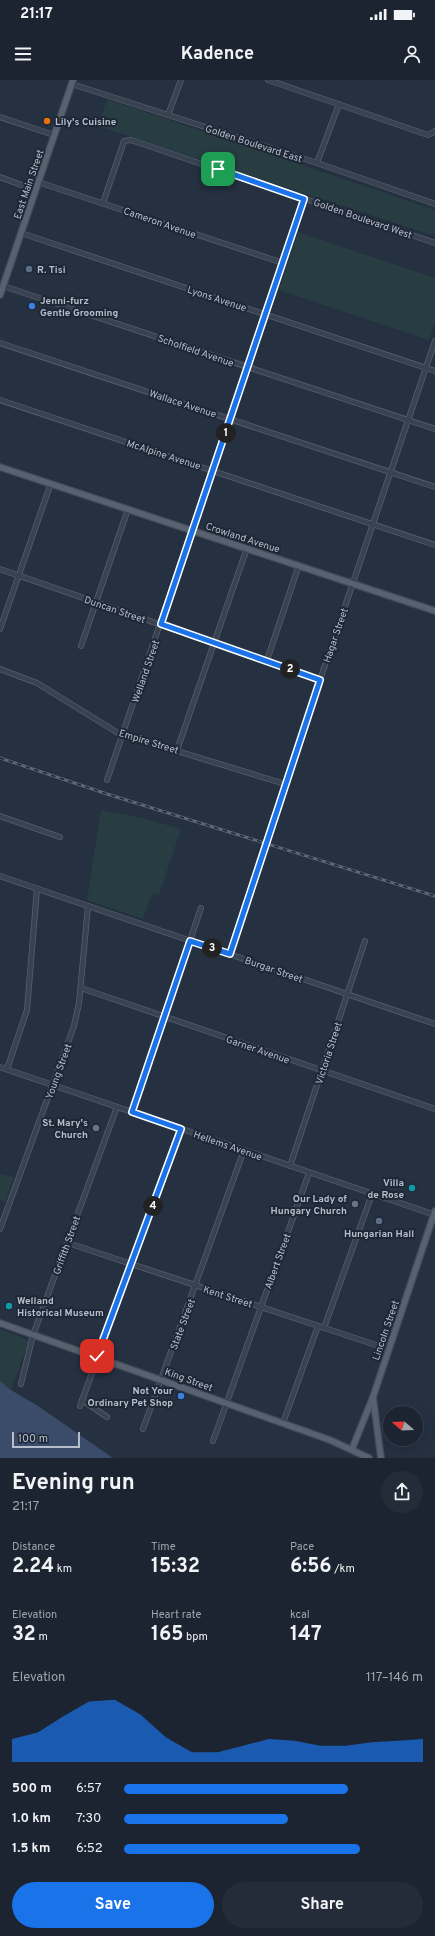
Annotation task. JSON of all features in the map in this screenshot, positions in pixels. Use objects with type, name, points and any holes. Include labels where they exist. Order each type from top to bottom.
[{"type":"main road","name":"East Main Street","points":[[1,291],[72,82]]},
{"type":"main road","name":"Crowland Avenue","points":[[0,467],[435,611]]},
{"type":"main road","name":"Lincoln Street","points":[[381,1458],[373,1397],[435,1214]]},
{"type":"main road","name":"King Street","points":[[0,1322],[283,1423],[352,1449],[369,1458]]},
{"type":"main road","points":[[352,1449],[373,1397]]},
{"type":"street","points":[[168,115],[181,80]]},
{"type":"street","points":[[271,80],[428,134],[435,131]]},
{"type":"street","name":"Golden Boulevard East","points":[[72,82],[317,163],[435,204]]},
{"type":"street","points":[[317,163],[339,104]]},
{"type":"street","points":[[0,117],[54,135]]},
{"type":"street","name":"Golden Boulevard West","points":[[103,203],[124,141],[131,140],[435,242]]},
{"type":"street","points":[[0,177],[35,190]]},
{"type":"street","name":"Cameron Avenue","points":[[38,182],[283,264]]},
{"type":"street","name":"Welland Street","points":[[107,780],[194,530],[212,470],[248,368],[304,199]]},
{"type":"street","name":"Lyons Avenue","points":[[21,233],[435,371]]},
{"type":"street","name":"Scholfield Avenue","points":[[1,291],[248,368],[435,429]]},
{"type":"street","name":"Hagar Street","points":[[230,954],[285,784],[435,341]]},
{"type":"street","name":"Wallace Avenue","points":[[0,343],[435,487]]},
{"type":"street","name":"McAlpine Avenue","points":[[0,400],[435,545]]},
{"type":"street","points":[[0,629],[51,484]]},
{"type":"street","points":[[81,646],[128,509]]},
{"type":"street","points":[[177,750],[247,548]]},
{"type":"street","points":[[267,660],[299,565]]},
{"type":"street","name":"Duncan Street","points":[[0,569],[267,660],[320,680]]},
{"type":"street","name":"Empire Street","points":[[0,669],[37,683],[118,733],[285,784]]},
{"type":"street","points":[[0,816],[60,837]]},
{"type":"street","name":"Burgar Street","points":[[0,876],[435,1024]]},
{"type":"street","points":[[7,1069],[27,1010],[37,889]]},
{"type":"street","name":"Young Street","points":[[0,1228],[74,1026],[81,988],[88,906]]},
{"type":"street","points":[[132,1112],[200,908]]},
{"type":"street","name":"Victoria Street","points":[[290,1166],[365,941]]},
{"type":"street","name":"Garner Avenue","points":[[81,988],[435,1109]]},
{"type":"street","name":"Hellems Avenue","points":[[0,1067],[372,1194],[435,1214]]},
{"type":"street","name":"Griffith Street","points":[[21,1384],[33,1335],[117,1107]]},
{"type":"street","points":[[80,1406],[181,1129]]},
{"type":"street","name":"State Street","points":[[143,1429],[244,1150]]},
{"type":"street","name":"Albert Street","points":[[213,1441],[225,1402],[310,1173]]},
{"type":"street","points":[[324,1328],[372,1194]]},
{"type":"street","name":"Kent Street","points":[[68,1243],[388,1349]]},
{"type":"street","points":[[283,1423],[318,1326]]},
{"type":"street","points":[[82,1400],[106,1417]]},
{"type":"green space","points":[[107,99],[435,210],[435,236],[98,126]]},
{"type":"green space","points":[[298,232],[435,278],[435,323],[429,340],[279,290]]},
{"type":"green space","points":[[101,810],[147,819],[181,829],[159,895],[152,893],[143,919],[87,900]]},
{"type":"green space","points":[[0,1174],[14,1177],[5,1202],[0,1200]]},
{"type":"green space","points":[[0,1329],[29,1340],[11,1390],[0,1381]]},
{"type":"water","points":[[0,1381],[11,1390],[38,1406],[113,1458],[0,1458]]},
{"type":"railway","points":[[0,758],[107,794],[435,896]]},
{"type":"place","name":"Lily's Cuisine","points":[[47,121]]},
{"type":"place","name":"R. Tisi","points":[[29,269]]},
{"type":"place","name":"Jenni-furz Gentle Grooming","points":[[32,306]]},
{"type":"place","name":"St. Mary's Church","points":[[96,1128]]},
{"type":"place","name":"Villa de Rose","points":[[412,1188]]},
{"type":"place","name":"Our Lady of Hungary Church","points":[[355,1204]]},
{"type":"place","name":"Hungarian Hall","points":[[379,1221]]},
{"type":"place","name":"Welland Historical Museum","points":[[9,1306]]},
{"type":"place","name":"Not Your Ordinary Pet Shop","points":[[181,1396]]},
{"type":"route","points":[[97,1356],[181,1129],[132,1112],[190,941],[230,954],[320,680],[267,660],[161,624],[194,530],[212,470],[248,368],[304,199],[218,169]]}]
